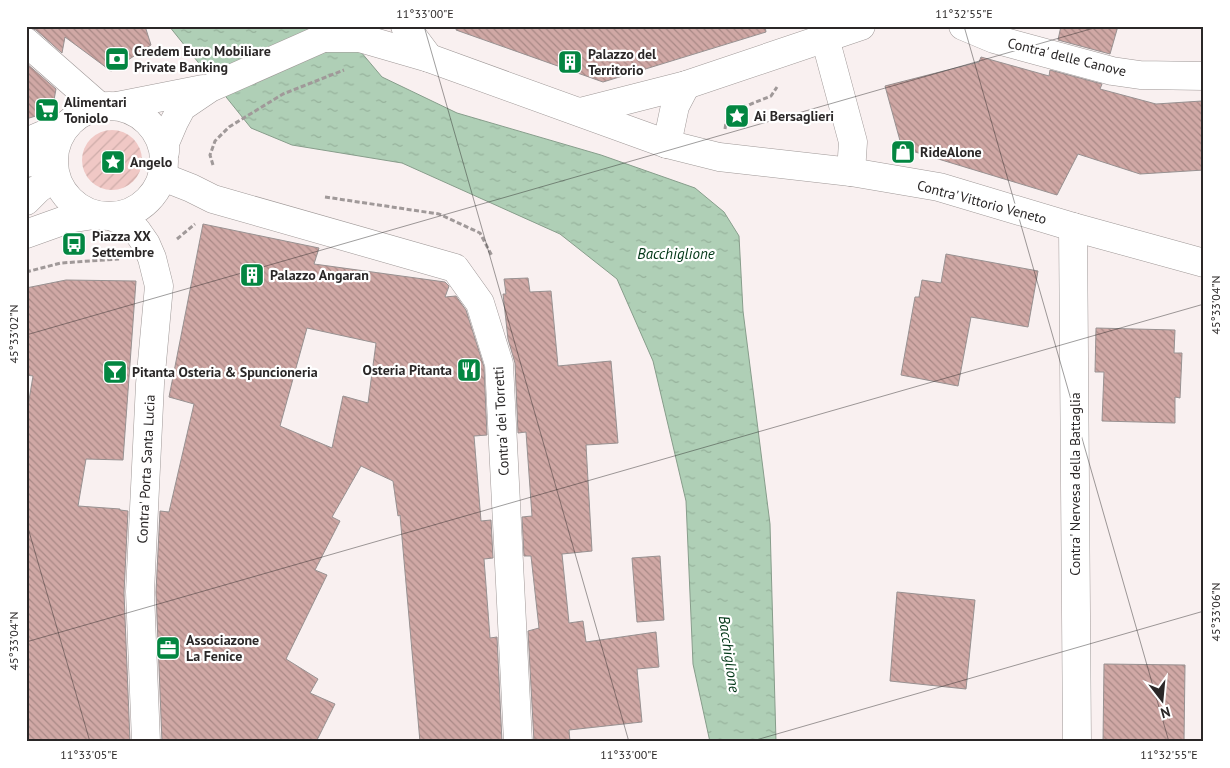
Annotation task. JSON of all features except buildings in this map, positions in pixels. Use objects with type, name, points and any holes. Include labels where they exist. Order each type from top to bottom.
[{"type":"street","points":[[405,26],[429,58]]},
{"type":"street","points":[[580,112],[686,85],[861,26]]},
{"type":"street","name":"Contra' delle Canove","points":[[964,26],[994,39],[1112,71],[1140,75],[1204,76]]},
{"type":"street","points":[[26,201],[38,189],[54,167],[58,139],[68,124],[82,112],[108,106],[171,107],[327,32]]},
{"type":"street","name":"Contra' Vittorio Veneto","points":[[327,32],[360,38],[429,58],[667,144],[719,157],[851,172],[939,187],[1073,227],[1204,263]]},
{"type":"street","points":[[825,38],[853,142],[851,172]]},
{"type":"street","points":[[26,42],[108,106],[134,111],[149,121],[159,135],[164,165]]},
{"type":"street","points":[[667,144],[675,106],[686,85]]},
{"type":"street","points":[[26,234],[68,219],[128,214],[142,206],[154,195],[164,165],[165,143],[171,107]]},
{"type":"street","points":[[26,142],[68,124]]},
{"type":"street","points":[[26,163],[54,167]]},
{"type":"street","name":"Contra' dei Torretti","points":[[164,165],[221,202],[455,268],[480,302],[499,364],[518,742]]},
{"type":"street","points":[[54,167],[64,194],[77,207],[103,216]]},
{"type":"street","name":"Contra' Porta Santa Lucia","points":[[103,216],[128,223],[137,231],[146,244],[152,258],[159,286],[150,384],[140,592],[146,742]]},
{"type":"street","name":"Contra' Nervesa della Battaglia","points":[[1073,227],[1077,742]]},
{"type":"path","points":[[719,157],[727,117],[771,96],[779,84],[773,55]]},
{"type":"path","points":[[215,141],[229,127],[283,94],[349,68]]},
{"type":"path","points":[[320,196],[438,214],[480,233],[492,256]]},
{"type":"shaded area","points":[[112,130],[129,135],[137,143],[142,160],[137,177],[129,185],[112,190],[95,185],[87,177],[82,160],[87,143],[95,135]]},
{"type":"water","name":"Bacchiglione","points":[[169,26],[339,26],[382,77],[457,113],[601,155],[695,188],[724,212],[739,236],[743,311],[770,524],[776,742],[710,742],[693,664],[686,501],[653,361],[617,279],[560,234],[402,163],[292,145],[251,128]]},
{"type":"place","name":"Credem Euro Mobiliare Private Banking","points":[[117,59]]},
{"type":"place","name":"Palazzo del Territorio","points":[[570,62]]},
{"type":"place","name":"Alimentari Toniolo","points":[[47,110]]},
{"type":"place","name":"Ai Bersaglieri","points":[[737,116]]},
{"type":"place","name":"RideAlone","points":[[903,152]]},
{"type":"place","name":"Angelo","points":[[113,162]]},
{"type":"place","name":"Piazza XX Settembre","points":[[74,244]]},
{"type":"place","name":"Palazzo Angaran","points":[[252,275]]},
{"type":"place","name":"Osteria Pitanta","points":[[469,370]]},
{"type":"place","name":"Pitanta Osteria & Spuncioneria","points":[[115,372]]},
{"type":"place","name":"Associazone La Fenice","points":[[168,648]]}]
